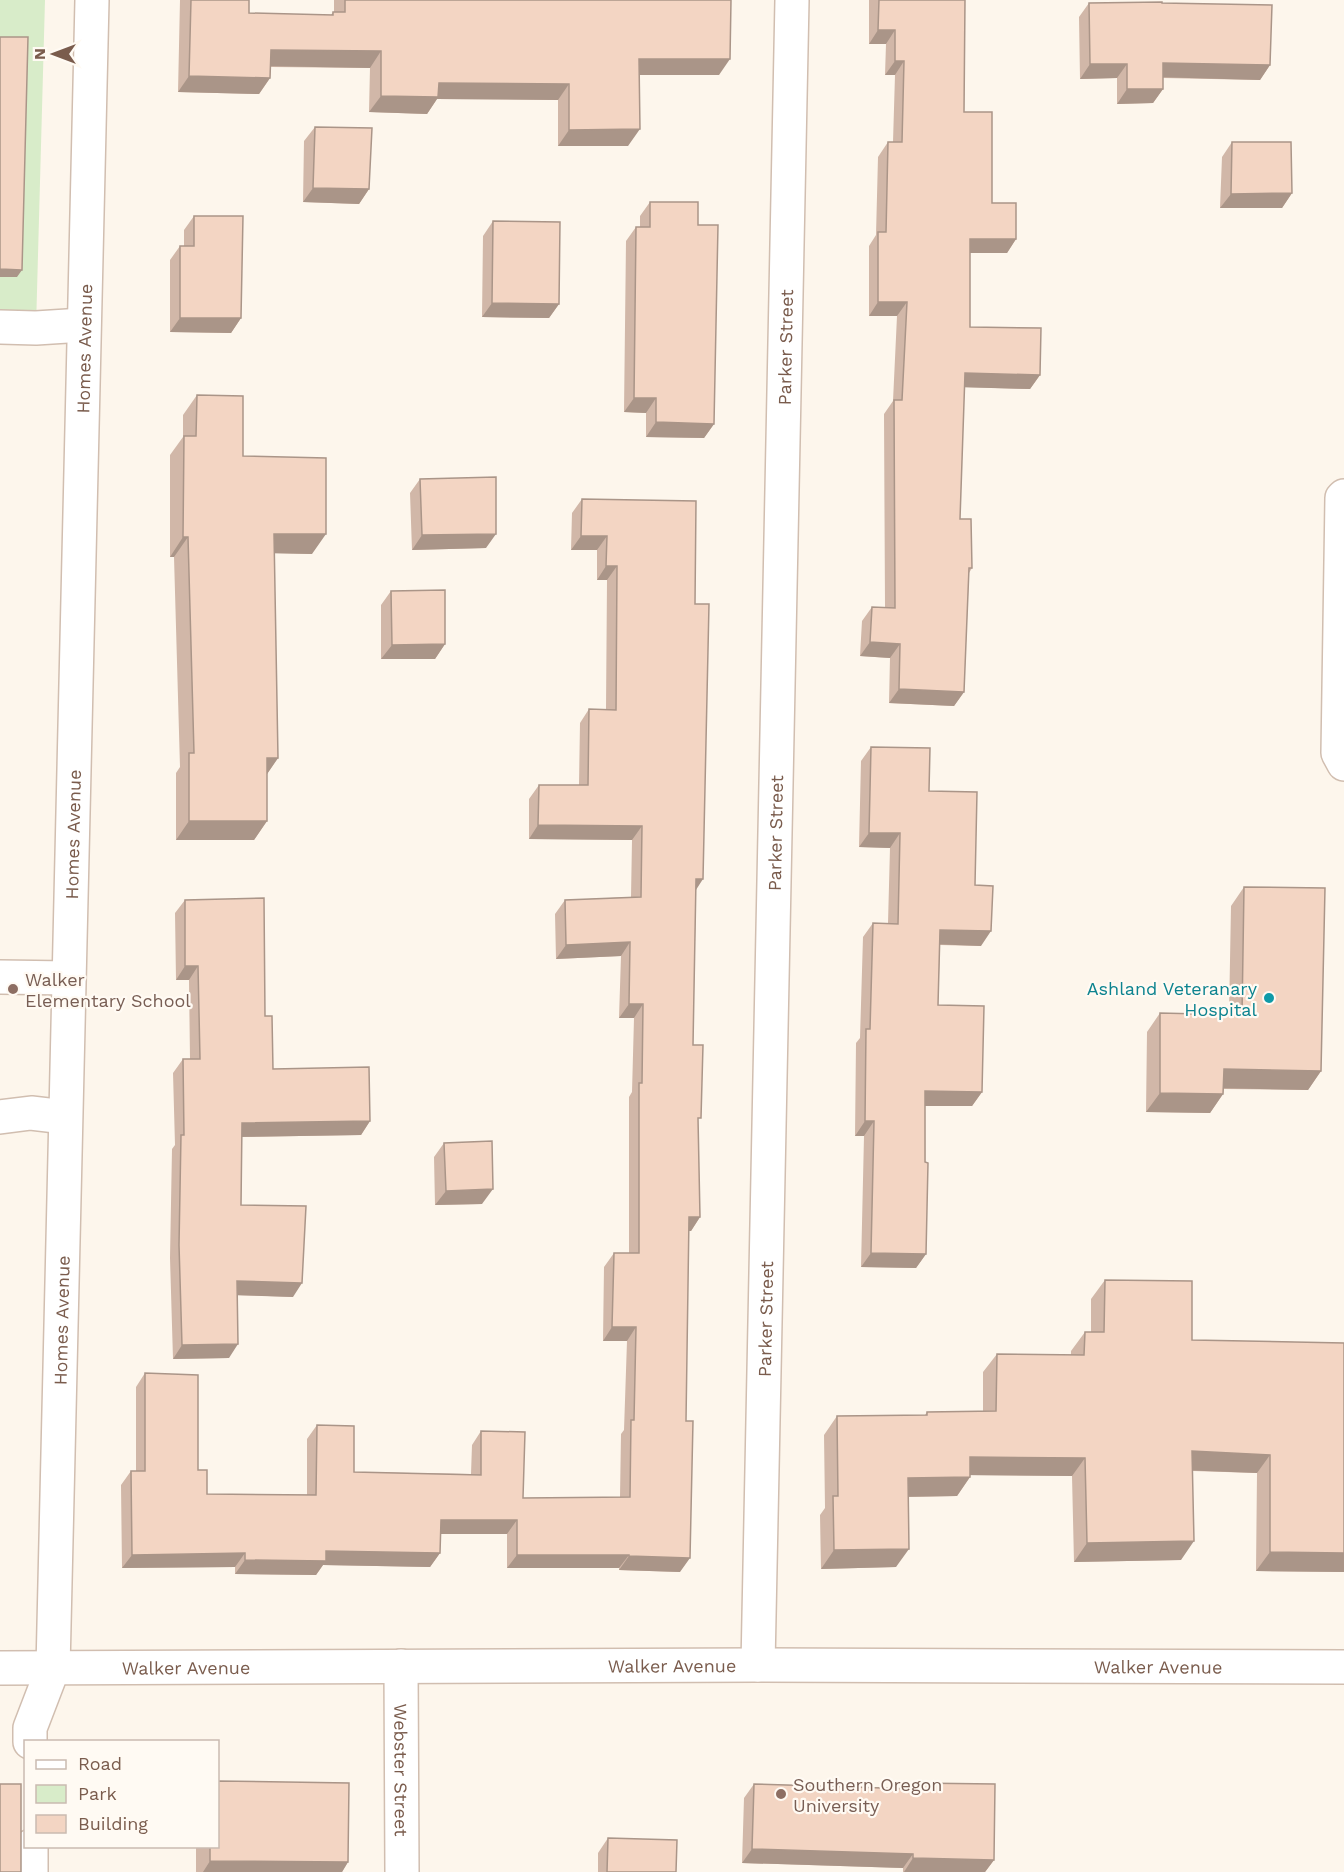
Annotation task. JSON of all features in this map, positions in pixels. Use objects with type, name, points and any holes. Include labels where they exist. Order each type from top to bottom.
[{"type":"street","name":"Homes Avenue","points":[[30,1740],[30,1728],[53,1668],[92,0]]},
{"type":"street","name":"Parker Street","points":[[758,1665],[792,0]]},
{"type":"street","points":[[0,327],[83,325]]},
{"type":"street","points":[[1343,497],[1338,753],[1344,764]]},
{"type":"street","points":[[0,977],[69,978]]},
{"type":"street","points":[[0,1117],[31,1113],[65,1117]]},
{"type":"street","name":"Walker Avenue","points":[[0,1668],[758,1665],[1344,1667]]},
{"type":"street","name":"Webster Street","points":[[401,1666],[402,1872]]},
{"type":"street","points":[[31,1848],[31,1872]]},
{"type":"green space","points":[[0,0],[45,0],[36,328],[0,328]]},
{"type":"building","points":[[191,0],[249,0],[249,13],[333,15],[333,12],[345,12],[345,0],[731,0],[730,59],[639,59],[640,129],[569,130],[569,84],[439,83],[438,97],[381,96],[381,51],[271,50],[270,78],[189,76]]},
{"type":"building","points":[[879,0],[965,0],[964,112],[992,112],[992,203],[1016,203],[1016,239],[970,239],[970,327],[1041,328],[1040,375],[965,373],[960,519],[971,519],[972,568],[969,568],[964,692],[899,689],[900,644],[870,642],[872,607],[895,608],[894,400],[902,400],[907,302],[878,302],[878,232],[886,232],[888,142],[902,142],[904,61],[895,61],[895,30],[878,30]]},
{"type":"building","points":[[1089,3],[1272,5],[1270,65],[1163,63],[1163,89],[1127,89],[1127,64],[1090,64]]},
{"type":"building","points":[[0,37],[28,37],[22,270],[0,269]]},
{"type":"building","points":[[315,127],[372,128],[369,189],[313,188]]},
{"type":"building","points":[[1232,142],[1291,142],[1292,193],[1231,194]]},
{"type":"building","points":[[650,202],[698,202],[698,225],[718,225],[714,424],[656,422],[656,398],[634,398],[636,227],[650,227]]},
{"type":"building","points":[[194,216],[243,216],[241,318],[180,318],[180,246],[194,246]]},
{"type":"building","points":[[493,221],[560,222],[559,304],[492,303]]},
{"type":"building","points":[[197,395],[243,396],[243,456],[326,458],[326,534],[274,534],[278,758],[267,758],[267,821],[189,821],[189,753],[194,753],[188,537],[183,537],[184,436],[196,436]]},
{"type":"building","points":[[496,477],[496,534],[422,535],[420,479]]},
{"type":"building","points":[[582,499],[696,501],[695,604],[709,604],[703,879],[696,879],[693,1045],[703,1045],[701,1118],[698,1118],[700,1217],[689,1217],[686,1421],[693,1421],[690,1558],[629,1555],[517,1555],[517,1520],[441,1520],[440,1553],[326,1551],[326,1561],[245,1560],[245,1553],[132,1555],[131,1471],[145,1471],[145,1373],[198,1375],[198,1470],[207,1470],[207,1494],[316,1495],[317,1425],[354,1426],[354,1472],[481,1475],[481,1431],[525,1432],[523,1498],[630,1497],[636,1327],[612,1327],[614,1253],[639,1253],[639,1083],[642,1083],[643,1004],[629,1004],[630,942],[566,945],[565,900],[641,897],[642,826],[538,825],[539,785],[588,785],[589,709],[616,710],[617,566],[606,566],[607,536],[581,536]]},
{"type":"building","points":[[445,590],[445,644],[392,645],[391,591]]},
{"type":"building","points":[[871,747],[930,748],[929,791],[977,792],[975,885],[993,886],[991,931],[940,930],[938,1005],[984,1006],[982,1092],[925,1091],[925,1162],[928,1163],[926,1254],[871,1253],[874,1121],[865,1121],[866,1029],[870,1029],[873,923],[898,924],[900,833],[869,833]]},
{"type":"building","points":[[1244,887],[1325,888],[1321,1071],[1224,1069],[1223,1094],[1160,1093],[1160,1013],[1242,1015]]},
{"type":"building","points":[[264,898],[265,1016],[272,1016],[273,1069],[369,1067],[370,1121],[242,1123],[241,1205],[306,1206],[302,1283],[237,1281],[238,1344],[182,1345],[179,1245],[181,1135],[184,1135],[183,1059],[200,1059],[198,966],[185,966],[185,900]]},
{"type":"building","points":[[492,1141],[493,1189],[446,1191],[444,1143]]},
{"type":"building","points":[[1105,1280],[1192,1281],[1192,1340],[1344,1343],[1344,1553],[1270,1552],[1270,1455],[1192,1451],[1194,1541],[1087,1543],[1085,1458],[970,1457],[970,1477],[908,1478],[909,1549],[834,1550],[833,1496],[838,1496],[837,1416],[927,1415],[927,1412],[996,1411],[997,1354],[1084,1355],[1085,1332],[1104,1332]]},
{"type":"building","points":[[219,1781],[349,1783],[348,1862],[210,1861],[210,1848],[219,1848]]},
{"type":"building","points":[[914,1783],[995,1784],[994,1860],[913,1858],[913,1854],[752,1849],[754,1784],[914,1789]]},
{"type":"building","points":[[0,1784],[21,1784],[21,1872],[0,1872]]},
{"type":"building","points":[[608,1838],[677,1840],[676,1872],[607,1872]]},
{"type":"place","name":"Walker Elementary School","points":[[13,989]]},
{"type":"place","name":"Ashland Veteranary Hospital","points":[[1269,998]]},
{"type":"place","name":"Southern Oregon University","points":[[781,1794]]}]
